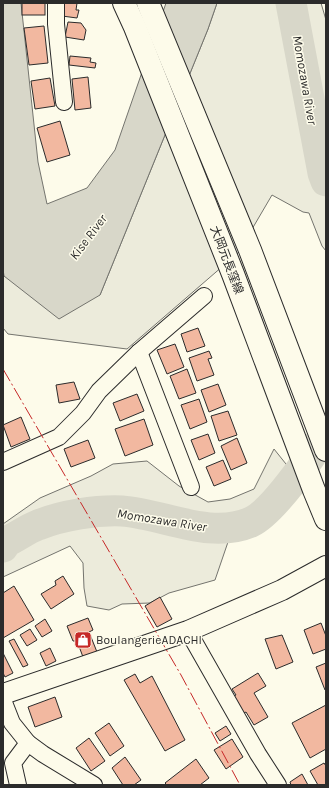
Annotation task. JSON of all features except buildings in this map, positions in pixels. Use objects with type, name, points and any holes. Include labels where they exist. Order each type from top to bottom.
[{"type":"main road","name":"大岡元長窪線","points":[[124,3],[135,27],[233,274],[326,519]]},
{"type":"main road","name":"大岡元長窪線","points":[[148,3],[250,250],[326,450]]},
{"type":"street","points":[[56,3],[56,24],[64,102]]},
{"type":"street","points":[[3,462],[59,437],[83,413],[99,391],[139,352],[204,296]]},
{"type":"street","points":[[139,352],[191,487]]},
{"type":"street","points":[[3,694],[188,631],[282,590],[326,566]]},
{"type":"street","points":[[188,631],[258,754],[278,785]]},
{"type":"street","points":[[3,700],[12,723],[28,743],[43,754],[94,785]]},
{"type":"street","points":[[18,785],[13,764],[28,743]]},
{"type":"shaded area","points":[[217,3],[321,3],[326,20],[326,251],[322,246],[309,213],[303,212],[272,195],[238,253],[127,349],[8,334],[3,328],[3,269],[4,276],[100,295],[208,29]]},
{"type":"shaded area","points":[[274,449],[290,469],[228,542],[215,580],[169,593],[150,603],[122,604],[109,610],[87,606],[84,588],[83,563],[70,546],[3,577],[3,524],[40,498],[91,476],[113,464],[147,461],[179,486],[208,502],[230,499],[254,489]]},
{"type":"water","name":"Kise River","points":[[3,3],[21,3],[38,162],[47,204],[87,188],[115,150],[166,3],[217,3],[208,29],[100,295],[59,319],[4,276]]},
{"type":"waterway","name":"Momozawa River","points":[[291,3],[323,173],[326,181]]},
{"type":"waterway","name":"Momozawa River","points":[[3,547],[6,542],[48,521],[91,512],[122,511],[138,513],[203,527],[235,527],[251,522],[266,511],[283,493],[326,435]]},
{"type":"power","points":[[3,369],[181,675],[240,785]]},
{"type":"place","name":"BoulangerieADACHI","points":[[83,640]]}]
